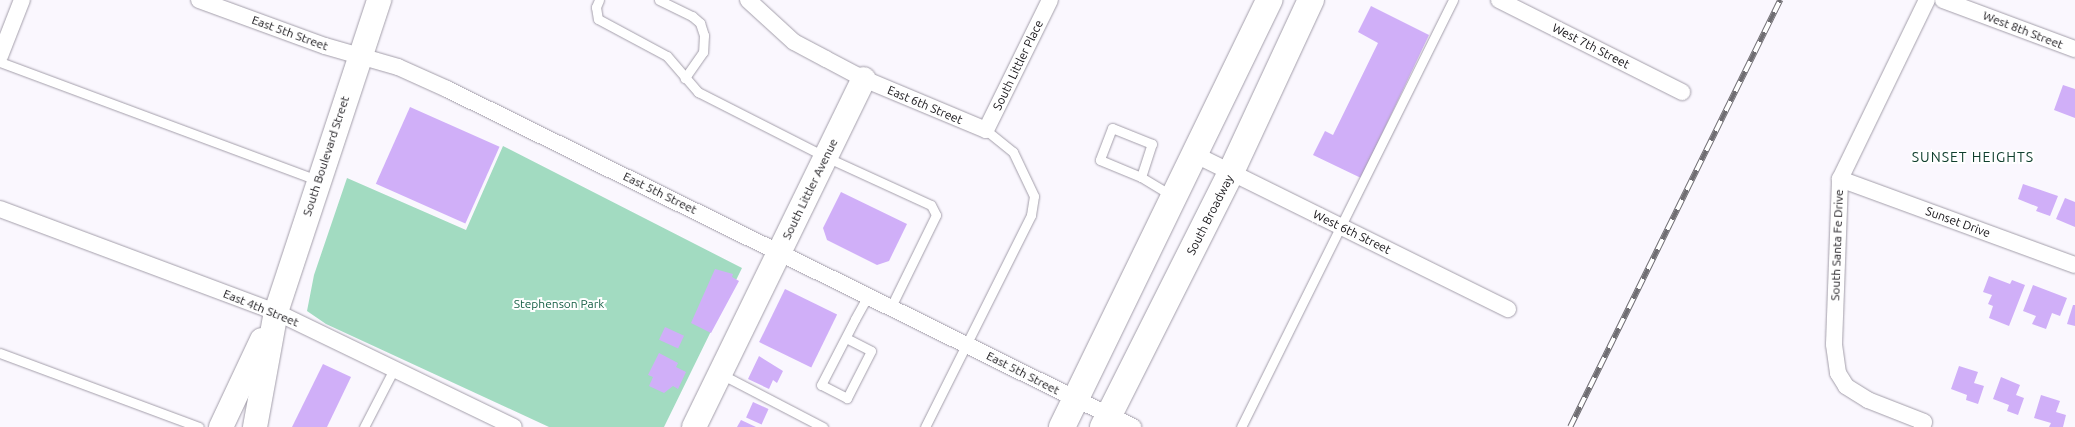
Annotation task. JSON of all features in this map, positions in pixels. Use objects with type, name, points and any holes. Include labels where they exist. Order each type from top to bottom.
[{"type":"main road","name":"South Boulevard Street","points":[[255,427],[276,312],[379,0]]},
{"type":"main road","points":[[1062,427],[1196,155],[1269,0]]},
{"type":"main road","name":"South Broadway","points":[[1107,421],[1231,172],[1311,0]]},
{"type":"main road","name":"South Littler Avenue","points":[[694,427],[864,79]]},
{"type":"main road","name":"South Boulevard Street","points":[[221,427],[276,312]]},
{"type":"street","points":[[0,56],[22,0]]},
{"type":"street","name":"East 5th Street","points":[[199,0],[359,56],[398,67],[447,89],[891,306],[1076,400],[1107,421],[1133,427]]},
{"type":"street","points":[[748,0],[794,42],[864,79]]},
{"type":"street","name":"South Littler Place","points":[[986,130],[1050,0]]},
{"type":"street","name":"West 7th Street","points":[[1500,0],[1682,92]]},
{"type":"street","name":"South Santa Fe Drive","points":[[1927,0],[1840,179],[1834,344],[1838,373],[1846,386],[1856,394],[1928,425]]},
{"type":"street","name":"West 8th Street","points":[[1944,0],[2075,49]]},
{"type":"street","name":"East 6th Street","points":[[864,79],[986,130]]},
{"type":"street","name":"West 6th Street","points":[[1196,155],[1508,309]]},
{"type":"street","name":"Sunset Drive","points":[[1840,179],[2075,265]]},
{"type":"street","name":"East 4th Street","points":[[0,209],[276,312],[514,427]]},
{"type":"lane","points":[[599,0],[596,7],[598,19],[667,56],[698,92],[826,158],[931,204],[936,215],[891,306]]},
{"type":"lane","points":[[659,0],[692,16],[700,23],[704,35],[703,52],[685,78]]},
{"type":"lane","points":[[1241,427],[1453,0]]},
{"type":"lane","points":[[0,62],[318,180]]},
{"type":"lane","points":[[1141,177],[1152,144],[1112,128],[1100,160],[1141,177],[1175,197]]},
{"type":"lane","points":[[925,427],[965,344],[1031,216],[1034,196],[1013,152],[986,130]]},
{"type":"lane","points":[[846,338],[871,351],[847,398],[822,386],[846,338],[868,296]]},
{"type":"lane","points":[[0,354],[199,427]]},
{"type":"lane","points":[[364,427],[394,369]]},
{"type":"lane","points":[[721,374],[823,427]]},
{"type":"green space","name":"Stephenson Park","points":[[503,146],[742,268],[664,427],[549,427],[326,324],[307,311],[314,275],[347,178],[466,230]]},
{"type":"building","points":[[1371,6],[1429,35],[1361,178],[1313,155],[1325,131],[1333,135],[1378,43],[1358,32]]},
{"type":"building","points":[[2063,85],[2075,89],[2075,118],[2054,110]]},
{"type":"building","points":[[410,107],[500,147],[465,224],[376,184]]},
{"type":"building","points":[[2023,184],[2058,196],[2050,216],[2036,211],[2038,207],[2018,199]]},
{"type":"building","points":[[841,192],[907,224],[889,261],[877,265],[827,240],[823,228]]},
{"type":"building","points":[[2065,198],[2075,202],[2075,227],[2056,219]]},
{"type":"building","points":[[715,269],[733,274],[732,277],[739,281],[711,333],[691,323]]},
{"type":"building","points":[[1989,276],[2010,284],[2012,280],[2025,285],[2009,326],[1989,318],[1993,306],[1988,304],[1992,295],[1983,292]]},
{"type":"building","points":[[2033,285],[2067,298],[2060,316],[2052,313],[2046,329],[2032,324],[2036,316],[2023,311]]},
{"type":"building","points":[[785,289],[837,314],[811,367],[759,342]]},
{"type":"building","points":[[2073,305],[2075,305],[2075,326],[2067,324]]},
{"type":"building","points":[[665,327],[684,336],[678,349],[659,340]]},
{"type":"building","points":[[659,353],[678,363],[676,367],[686,372],[678,389],[673,386],[664,393],[649,386],[653,377],[648,375]]},
{"type":"building","points":[[759,356],[783,371],[777,383],[773,380],[769,389],[748,379]]},
{"type":"building","points":[[323,364],[351,377],[327,427],[292,427]]},
{"type":"building","points":[[1959,366],[1978,372],[1974,383],[1984,386],[1978,404],[1966,400],[1967,395],[1951,389]]},
{"type":"building","points":[[2001,377],[2020,385],[2016,395],[2024,398],[2018,415],[2007,411],[2009,405],[1993,399]]},
{"type":"building","points":[[2041,395],[2060,401],[2056,412],[2066,415],[2063,427],[2049,427],[2051,423],[2034,418]]},
{"type":"building","points":[[753,402],[769,409],[762,424],[746,418]]},
{"type":"building","points":[[741,420],[756,427],[737,427]]},
{"type":"railway","points":[[1570,427],[1780,0]]},
{"type":"district","name":"SUNSET HEIGHTS","points":[[1973,157]]}]
